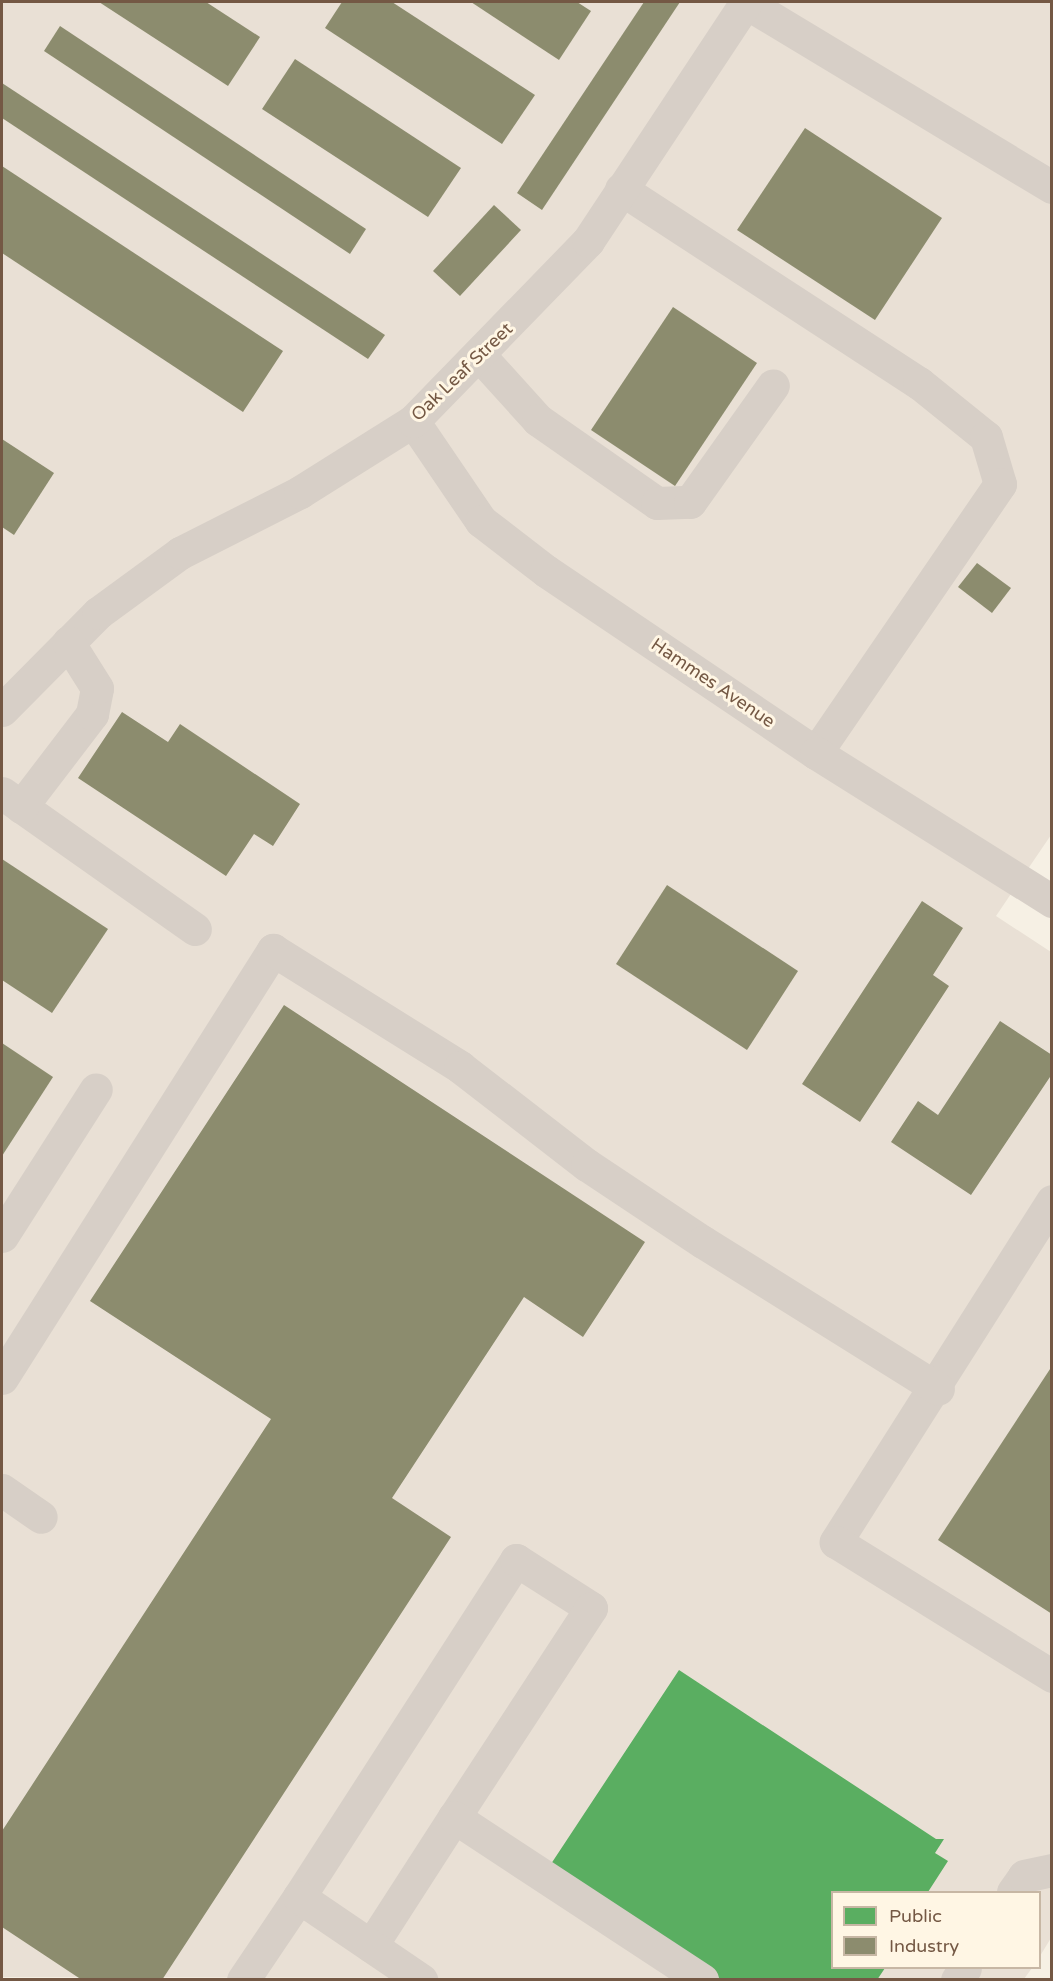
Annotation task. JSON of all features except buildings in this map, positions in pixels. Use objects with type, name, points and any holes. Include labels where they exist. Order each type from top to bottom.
[{"type":"street","points":[[745,2],[1052,187]]},
{"type":"street","name":"Oak Leaf Street","points":[[2,710],[98,613],[180,553],[300,492],[413,421],[480,356],[588,241],[745,2]]},
{"type":"street","points":[[621,189],[919,383],[986,437],[1000,484],[816,753]]},
{"type":"street","points":[[480,356],[538,420],[657,503],[690,502],[773,385]]},
{"type":"street","name":"Hammes Avenue","points":[[413,421],[481,521],[816,753],[1052,902]]},
{"type":"street","points":[[68,642],[98,688],[92,714],[11,800],[195,929]]},
{"type":"street","points":[[2,1378],[273,950],[460,1067],[587,1165],[703,1242],[938,1389]]},
{"type":"street","points":[[2,1236],[96,1089]]},
{"type":"street","points":[[1052,1201],[938,1389],[836,1542],[1052,1676]]},
{"type":"street","points":[[2,1490],[42,1517]]},
{"type":"street","points":[[243,1980],[516,1560],[591,1608],[371,1946]]},
{"type":"street","points":[[454,1817],[702,1980]]},
{"type":"street","points":[[1014,1891],[1024,1875],[1052,1870]]},
{"type":"street","points":[[298,1898],[421,1980]]},
{"type":"shaded area","points":[[2,2],[1051,2],[1051,835],[996,916],[1051,952],[1051,1938],[1041,1954],[1041,1891],[831,1891],[831,1969],[1031,1969],[1024,1979],[2,1977]]}]
